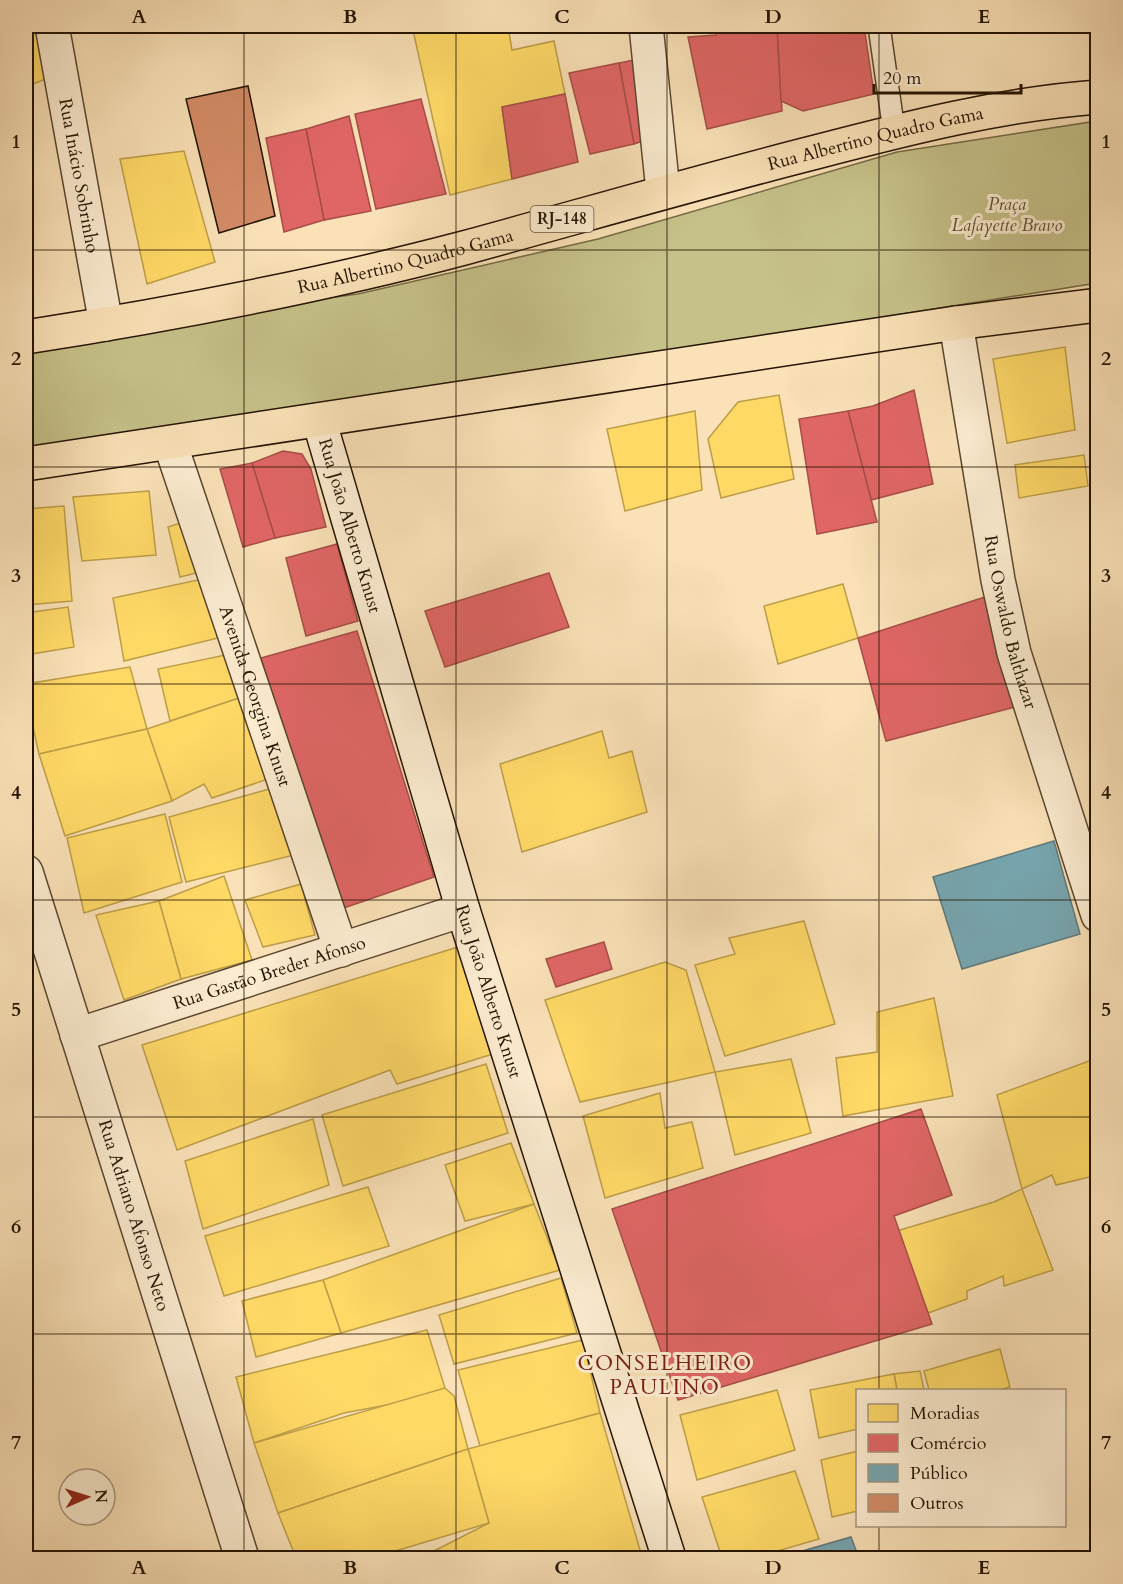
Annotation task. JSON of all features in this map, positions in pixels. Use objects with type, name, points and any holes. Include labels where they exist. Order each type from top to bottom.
[{"type":"main road","name":"Rua Albertino Quadro Gama","points":[[26,337],[230,302],[462,248],[663,191],[894,132],[1051,100],[1098,97]]},
{"type":"main road","points":[[26,464],[170,443],[256,427],[320,420],[956,323],[1098,304]]},
{"type":"street","name":"Rua Inácio Sobrinho","points":[[52,26],[106,324]]},
{"type":"street","points":[[646,26],[663,191]]},
{"type":"street","name":"Rua Oswaldo Balthazar","points":[[956,323],[998,580],[1014,653],[1098,915]]},
{"type":"street","name":"Rua João Alberto Knust","points":[[320,420],[463,910],[669,1558]]},
{"type":"street","name":"Avenida Georgina Knust","points":[[170,443],[341,950]]},
{"type":"street","name":"Rua Adriano Afonso Neto","points":[[26,872],[242,1558]]},
{"type":"street","name":"Rua Gastão Breder Afonso","points":[[77,1035],[463,910]]},
{"type":"lane","points":[[879,26],[894,132]]},
{"type":"green space","name":"Praça Lafayette Bravo","points":[[1097,121],[1097,283],[26,454],[26,349],[245,309],[358,294],[598,239],[897,152]]},
{"type":"building: Moradias","points":[[26,26],[34,26],[48,78],[26,87]]},
{"type":"building: Moradias","points":[[412,26],[508,26],[512,50],[554,41],[565,94],[502,107],[512,179],[450,195]]},
{"type":"building: Moradias","points":[[184,151],[215,262],[147,284],[120,159]]},
{"type":"building: Moradias","points":[[1065,347],[1075,430],[1007,443],[993,359]]},
{"type":"building: Moradias","points":[[779,395],[794,479],[721,498],[708,439],[738,402]]},
{"type":"building: Moradias","points":[[695,411],[702,490],[625,511],[607,429]]},
{"type":"building: Moradias","points":[[1084,455],[1088,486],[1019,498],[1015,465]]},
{"type":"building: Moradias","points":[[149,491],[156,555],[82,561],[73,497]]},
{"type":"building: Moradias","points":[[64,506],[72,601],[26,605],[26,509]]},
{"type":"building: Moradias","points":[[187,521],[204,571],[180,577],[168,527]]},
{"type":"building: Moradias","points":[[207,578],[226,636],[124,661],[113,598]]},
{"type":"building: Moradias","points":[[843,584],[858,638],[778,664],[764,606]]},
{"type":"building: Moradias","points":[[68,607],[74,647],[26,655],[26,613]]},
{"type":"building: Moradias","points":[[230,654],[245,696],[170,721],[158,669]]},
{"type":"building: Moradias","points":[[130,667],[147,729],[39,754],[26,696],[26,684]]},
{"type":"building: Moradias","points":[[245,696],[271,778],[212,798],[204,784],[172,801],[147,729]]},
{"type":"building: Moradias","points":[[147,729],[172,801],[65,836],[39,754]]},
{"type":"building: Moradias","points":[[602,731],[609,758],[632,751],[647,812],[522,852],[500,764]]},
{"type":"building: Moradias","points":[[273,788],[294,855],[186,882],[169,817]]},
{"type":"building: Moradias","points":[[165,814],[182,882],[84,913],[67,838]]},
{"type":"building: Moradias","points":[[224,876],[252,960],[181,979],[159,901]]},
{"type":"building: Moradias","points":[[301,884],[315,935],[263,947],[245,900]]},
{"type":"building: Moradias","points":[[159,901],[181,979],[124,1000],[96,915]]},
{"type":"building: Moradias","points":[[804,921],[835,1024],[725,1056],[695,965],[735,954],[729,938]]},
{"type":"building: Moradias","points":[[458,947],[496,1053],[397,1084],[390,1070],[177,1150],[142,1045]]},
{"type":"building: Moradias","points":[[665,962],[686,970],[715,1072],[580,1102],[545,1000]]},
{"type":"building: Moradias","points":[[934,998],[953,1096],[843,1116],[836,1058],[877,1052],[877,1012]]},
{"type":"building: Moradias","points":[[1097,1058],[1098,1175],[1056,1185],[1052,1175],[1022,1189],[997,1095]]},
{"type":"building: Moradias","points":[[791,1059],[811,1133],[735,1155],[715,1072]]},
{"type":"building: Moradias","points":[[486,1064],[508,1133],[343,1186],[322,1115]]},
{"type":"building: Moradias","points":[[660,1093],[665,1128],[692,1122],[703,1168],[605,1198],[583,1116]]},
{"type":"building: Moradias","points":[[313,1119],[329,1185],[203,1229],[185,1161]]},
{"type":"building: Moradias","points":[[511,1143],[534,1204],[465,1221],[445,1165]]},
{"type":"building: Moradias","points":[[368,1187],[389,1246],[224,1296],[205,1236]]},
{"type":"building: Moradias","points":[[1022,1189],[1053,1270],[1004,1286],[1003,1276],[967,1291],[967,1299],[928,1313],[890,1233],[994,1202]]},
{"type":"building: Moradias","points":[[534,1204],[560,1270],[341,1333],[323,1280]]},
{"type":"building: Moradias","points":[[561,1278],[577,1333],[454,1364],[439,1315]]},
{"type":"building: Moradias","points":[[323,1280],[341,1333],[256,1357],[242,1301]]},
{"type":"building: Moradias","points":[[427,1330],[445,1388],[408,1401],[344,1413],[254,1443],[236,1377]]},
{"type":"building: Moradias","points":[[583,1340],[600,1413],[480,1446],[458,1370]]},
{"type":"building: Moradias","points":[[1000,1349],[1010,1387],[1003,1389],[929,1389],[924,1371]]},
{"type":"building: Moradias","points":[[920,1371],[924,1389],[897,1389],[894,1374]]},
{"type":"building: Moradias","points":[[894,1374],[897,1389],[856,1389],[856,1429],[819,1438],[810,1390]]},
{"type":"building: Moradias","points":[[445,1388],[454,1396],[468,1449],[278,1513],[254,1443]]},
{"type":"building: Moradias","points":[[777,1390],[795,1450],[697,1480],[680,1415]]},
{"type":"building: Moradias","points":[[600,1413],[642,1557],[434,1558],[432,1552],[489,1523],[468,1449]]},
{"type":"building: Moradias","points":[[468,1449],[489,1523],[372,1558],[296,1558],[278,1513]]},
{"type":"building: Moradias","points":[[856,1451],[856,1511],[832,1517],[821,1460]]},
{"type":"building: Moradias","points":[[795,1471],[819,1539],[753,1558],[722,1558],[702,1497]]},
{"type":"building: Moradias","points":[[432,1552],[434,1558],[411,1558]]},
{"type":"building: Comércio","points":[[715,26],[777,26],[782,111],[707,129],[688,37],[716,35]]},
{"type":"building: Comércio","points":[[777,26],[864,26],[874,94],[803,111],[781,101]]},
{"type":"building: Comércio","points":[[639,59],[655,137],[634,144],[619,63]]},
{"type":"building: Comércio","points":[[619,63],[634,144],[590,154],[569,73]]},
{"type":"building: Comércio","points":[[565,94],[578,162],[512,179],[502,107]]},
{"type":"building: Comércio","points":[[421,99],[446,194],[376,209],[355,114]]},
{"type":"building: Comércio","points":[[349,116],[371,211],[324,220],[306,129]]},
{"type":"building: Comércio","points":[[306,129],[324,220],[284,232],[266,138]]},
{"type":"building: Comércio","points":[[914,390],[933,484],[871,500],[848,411],[873,406]]},
{"type":"building: Comércio","points":[[848,411],[877,522],[817,534],[799,419]]},
{"type":"building: Comércio","points":[[283,451],[302,454],[311,469],[326,527],[275,538],[252,463]]},
{"type":"building: Comércio","points":[[252,463],[275,538],[243,547],[220,469]]},
{"type":"building: Comércio","points":[[337,544],[358,621],[306,636],[286,558]]},
{"type":"building: Comércio","points":[[549,573],[569,627],[445,667],[425,611]]},
{"type":"building: Comércio","points":[[985,597],[1019,706],[886,741],[858,638]]},
{"type":"building: Comércio","points":[[357,631],[434,877],[335,911],[261,658]]},
{"type":"building: Comércio","points":[[604,942],[612,969],[556,987],[546,959]]},
{"type":"building: Comércio","points":[[921,1109],[952,1195],[894,1216],[932,1324],[678,1400],[612,1209]]},
{"type":"building: Público","points":[[1054,841],[1080,934],[962,969],[933,877]]},
{"type":"building: Público","points":[[851,1537],[859,1558],[778,1558]]},
{"type":"building: Outros","points":[[248,86],[275,216],[219,233],[186,99]]},
{"type":"district","name":"CONSELHEIRO PAULINO","points":[[665,1375]]}]
